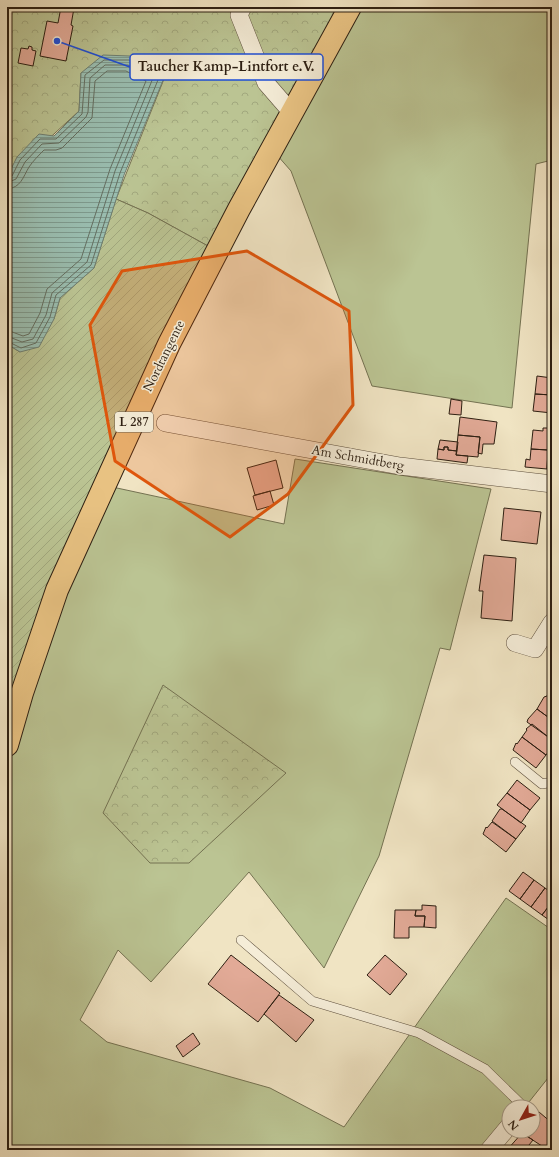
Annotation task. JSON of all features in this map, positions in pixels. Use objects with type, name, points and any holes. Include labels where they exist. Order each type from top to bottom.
[{"type":"main road","name":"Nordtangente","points":[[7,744],[22,693],[57,590],[169,344],[350,7]]},
{"type":"street","points":[[239,10],[266,83],[292,113]]},
{"type":"street","name":"Am Schmidtberg","points":[[165,423],[400,466],[552,484]]},
{"type":"street","points":[[514,643],[535,649],[552,622]]},
{"type":"street","points":[[489,1150],[501,1136]]},
{"type":"lane","points":[[515,762],[542,784],[552,782]]},
{"type":"lane","points":[[241,940],[312,1001],[419,1033],[485,1069],[516,1099]]},
{"type":"highlighted area","points":[[247,251],[349,311],[353,405],[288,494],[230,537],[115,461],[90,325],[122,271]]},
{"type":"green space","points":[[7,7],[338,7],[217,251],[148,213],[116,199],[166,74],[81,73],[79,111],[7,177]]},
{"type":"green space","points":[[348,7],[552,7],[552,160],[536,164],[512,408],[372,386],[291,171],[270,147]]},
{"type":"green space","points":[[116,199],[148,213],[217,251],[169,344],[7,732],[7,344],[20,352],[54,319],[60,298],[94,268]]},
{"type":"green space","points":[[295,459],[491,489],[450,650],[440,648],[379,856],[324,968],[249,872],[151,982],[118,950],[80,1020],[107,1042],[270,1088],[344,1127],[506,898],[552,930],[552,1073],[531,1099],[501,1099],[501,1136],[489,1150],[7,1150],[7,745],[103,485],[284,524]]},
{"type":"green space","points":[[163,685],[286,773],[189,863],[150,863],[103,813]]},
{"type":"water","points":[[103,55],[130,56],[166,73],[124,175],[94,268],[60,298],[54,319],[39,347],[20,352],[7,344],[7,177],[17,157],[39,134],[54,136],[79,111],[81,73]]},
{"type":"building","points":[[61,7],[79,7],[79,9],[74,8],[71,25],[73,26],[66,61],[40,56],[47,21],[58,23]]},
{"type":"building","points":[[29,46],[32,47],[32,50],[36,51],[33,66],[18,63],[21,48],[28,49]]},
{"type":"building","points":[[537,376],[552,378],[552,395],[535,394]]},
{"type":"building","points":[[535,394],[552,395],[552,413],[533,411]]},
{"type":"building","points":[[451,399],[462,401],[461,415],[449,414]]},
{"type":"building","points":[[460,417],[497,422],[494,444],[483,444],[482,454],[478,453],[480,437],[458,435]]},
{"type":"building","points":[[543,428],[551,428],[548,450],[531,449],[533,430],[543,431]]},
{"type":"building","points":[[551,428],[552,429],[552,451],[548,450]]},
{"type":"building","points":[[458,435],[480,437],[478,457],[456,455]]},
{"type":"building","points":[[440,440],[458,442],[457,451],[448,450],[448,447],[444,447],[444,450],[438,449]]},
{"type":"building","points":[[444,447],[448,447],[448,450],[457,451],[456,455],[468,456],[467,463],[437,459],[438,449],[444,450]]},
{"type":"building","points":[[531,449],[548,450],[547,469],[525,467],[526,459],[530,460]]},
{"type":"building","points":[[548,450],[552,451],[552,469],[547,469]]},
{"type":"building","points":[[276,460],[283,488],[255,495],[247,468]]},
{"type":"building","points":[[270,491],[274,505],[257,510],[253,496]]},
{"type":"building","points":[[504,508],[541,512],[537,544],[501,540]]},
{"type":"building","points":[[484,555],[516,558],[512,621],[481,618],[483,591],[479,591]]},
{"type":"building","points":[[552,686],[552,700],[547,696]]},
{"type":"building","points":[[547,696],[552,700],[552,720],[537,709],[544,697]]},
{"type":"building","points":[[537,709],[552,720],[551,739],[527,722]]},
{"type":"building","points":[[532,724],[552,740],[552,747],[546,755],[522,737],[527,730],[526,729]]},
{"type":"building","points":[[522,737],[546,755],[536,768],[513,750],[516,743],[517,744]]},
{"type":"building","points":[[517,780],[540,798],[530,810],[507,793]]},
{"type":"building","points":[[507,793],[530,810],[521,823],[497,805]]},
{"type":"building","points":[[500,809],[526,826],[516,839],[492,821]]},
{"type":"building","points":[[492,822],[516,839],[506,852],[483,834],[486,827],[487,828]]},
{"type":"building","points":[[523,872],[534,880],[520,899],[509,891]]},
{"type":"building","points":[[534,880],[545,888],[531,907],[520,899]]},
{"type":"building","points":[[545,888],[552,893],[552,902],[542,915],[531,907]]},
{"type":"building","points":[[552,902],[552,922],[542,915]]},
{"type":"building","points":[[422,905],[436,906],[436,928],[424,927],[425,916],[415,916],[416,910],[422,910]]},
{"type":"building","points":[[395,910],[416,910],[415,916],[425,916],[424,927],[409,927],[409,938],[394,938]]},
{"type":"building","points":[[231,955],[280,993],[258,1022],[208,984]]},
{"type":"building","points":[[385,955],[407,974],[390,995],[367,975]]},
{"type":"building","points":[[279,995],[314,1020],[296,1042],[264,1014]]},
{"type":"building","points":[[193,1033],[200,1044],[183,1057],[176,1046]]},
{"type":"building","points":[[541,1114],[552,1123],[552,1150],[548,1150],[531,1139],[541,1139]]},
{"type":"building","points":[[517,1139],[533,1140],[525,1150],[507,1150]]},
{"type":"place","name":"Taucher Kamp-Lintfort e.V.","points":[[57,41]]}]
